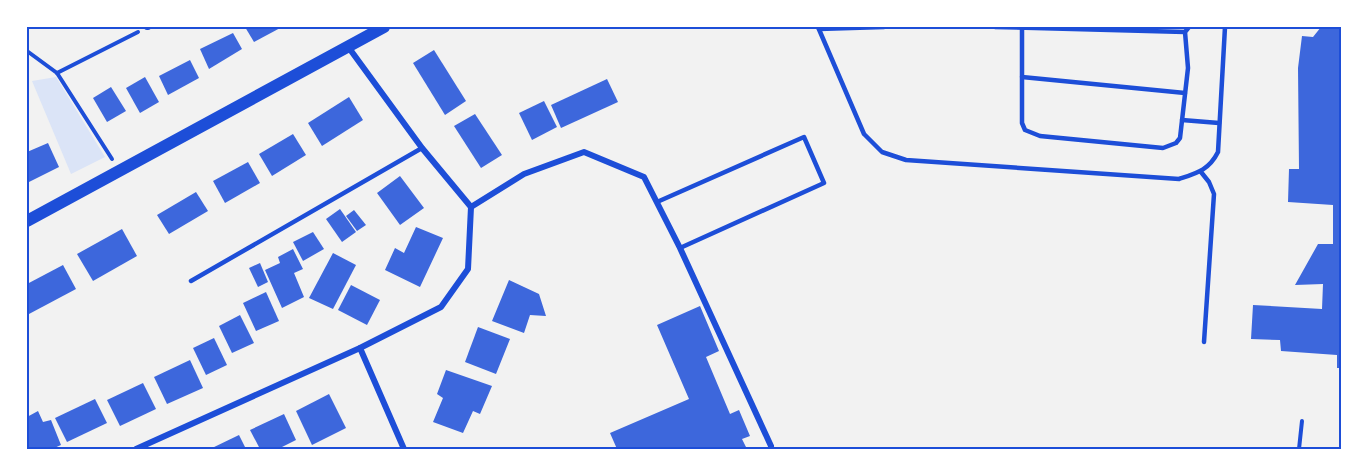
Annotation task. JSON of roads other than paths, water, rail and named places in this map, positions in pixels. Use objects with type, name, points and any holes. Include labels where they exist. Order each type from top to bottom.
[{"type":"main road","points":[[27,221],[384,27]]},
{"type":"street","points":[[136,449],[360,348],[441,307],[468,269],[471,207],[422,148],[349,48]]},
{"type":"street","points":[[471,207],[524,174],[584,152],[644,177],[680,248],[771,446]]},
{"type":"street","points":[[360,348],[404,449]]},
{"type":"lane","points":[[884,27],[818,28],[864,134],[882,152],[906,160],[1179,179],[1201,172],[1212,165],[1218,152],[1225,27]]},
{"type":"lane","points":[[995,27],[1185,32]]},
{"type":"lane","points":[[1023,29],[1022,123],[1025,129],[1032,134],[1163,148],[1176,143],[1180,138],[1188,68],[1185,32],[1189,27]]},
{"type":"lane","points":[[1022,77],[1185,93]]},
{"type":"lane","points":[[1182,120],[1219,123]]},
{"type":"lane","points":[[657,202],[804,137],[824,183],[680,248]]},
{"type":"lane","points":[[191,281],[422,148]]},
{"type":"lane","points":[[1201,172],[1209,182],[1214,195],[1204,342]]}]
